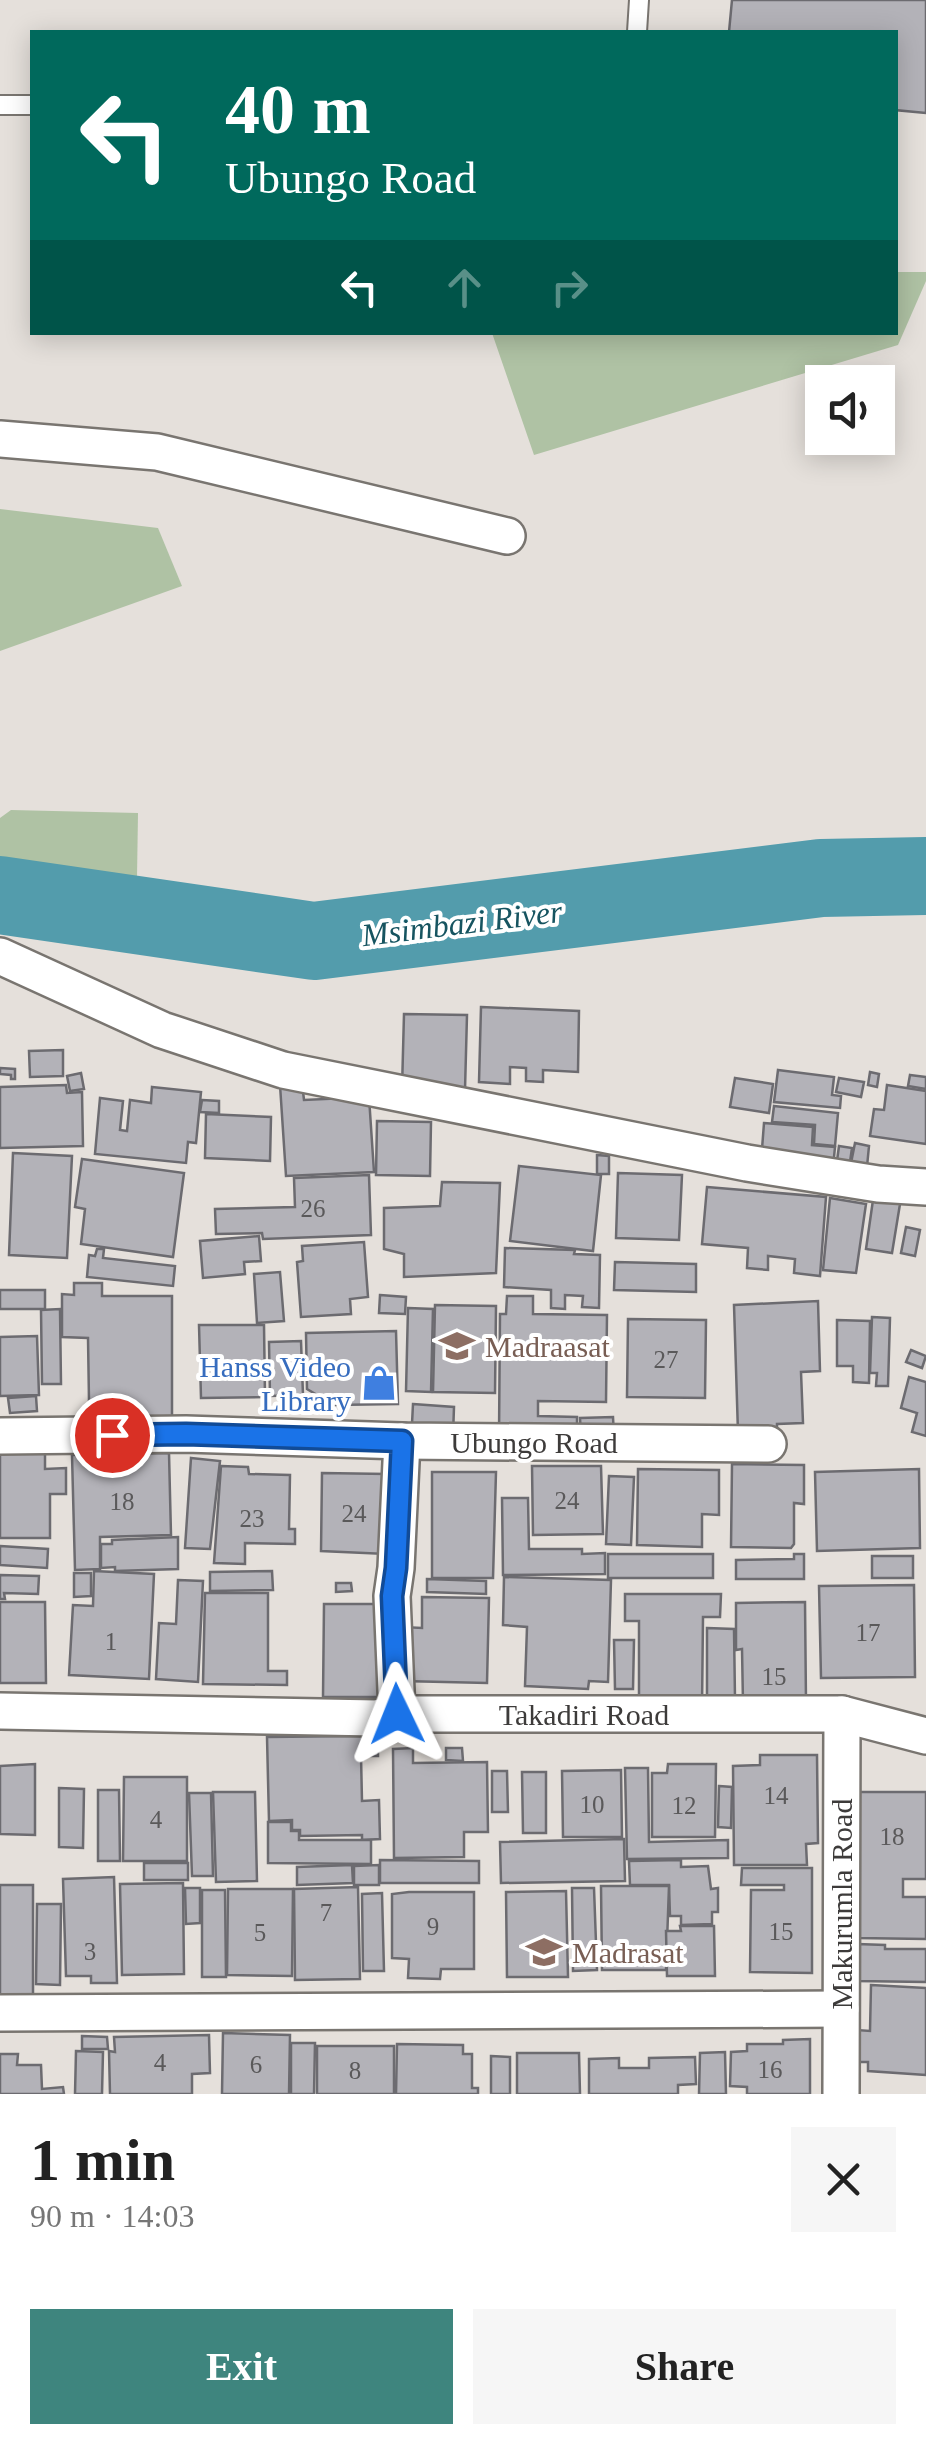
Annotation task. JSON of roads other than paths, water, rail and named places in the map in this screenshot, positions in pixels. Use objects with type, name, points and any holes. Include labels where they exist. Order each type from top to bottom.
[{"type":"street","points":[[0,438],[157,452],[507,536]]},
{"type":"street","points":[[0,956],[162,1030],[284,1070],[746,1163],[878,1184],[926,1187]]},
{"type":"street","name":"Ubungo Road","points":[[0,1436],[186,1434],[402,1441],[768,1444]]},
{"type":"street","points":[[397,1714],[392,1596],[402,1441]]},
{"type":"street","name":"Takadiri Road","points":[[0,1711],[376,1718],[397,1714],[842,1714],[925,1724]]},
{"type":"street","name":"Makurumla Road","points":[[841,2094],[842,1714]]},
{"type":"street","points":[[0,2013],[840,2010]]},
{"type":"lane","points":[[637,30],[639,0]]},
{"type":"lane","points":[[0,104],[30,105]]},
{"type":"waterway","name":"Msimbazi River","points":[[0,895],[314,941],[821,878],[926,876]]},
{"type":"place","name":"Madraasat","points":[[457,1346]]},
{"type":"place","name":"Hanss Video Library","points":[[379,1383]]},
{"type":"place","name":"Madrasat","points":[[544,1952]]}]
